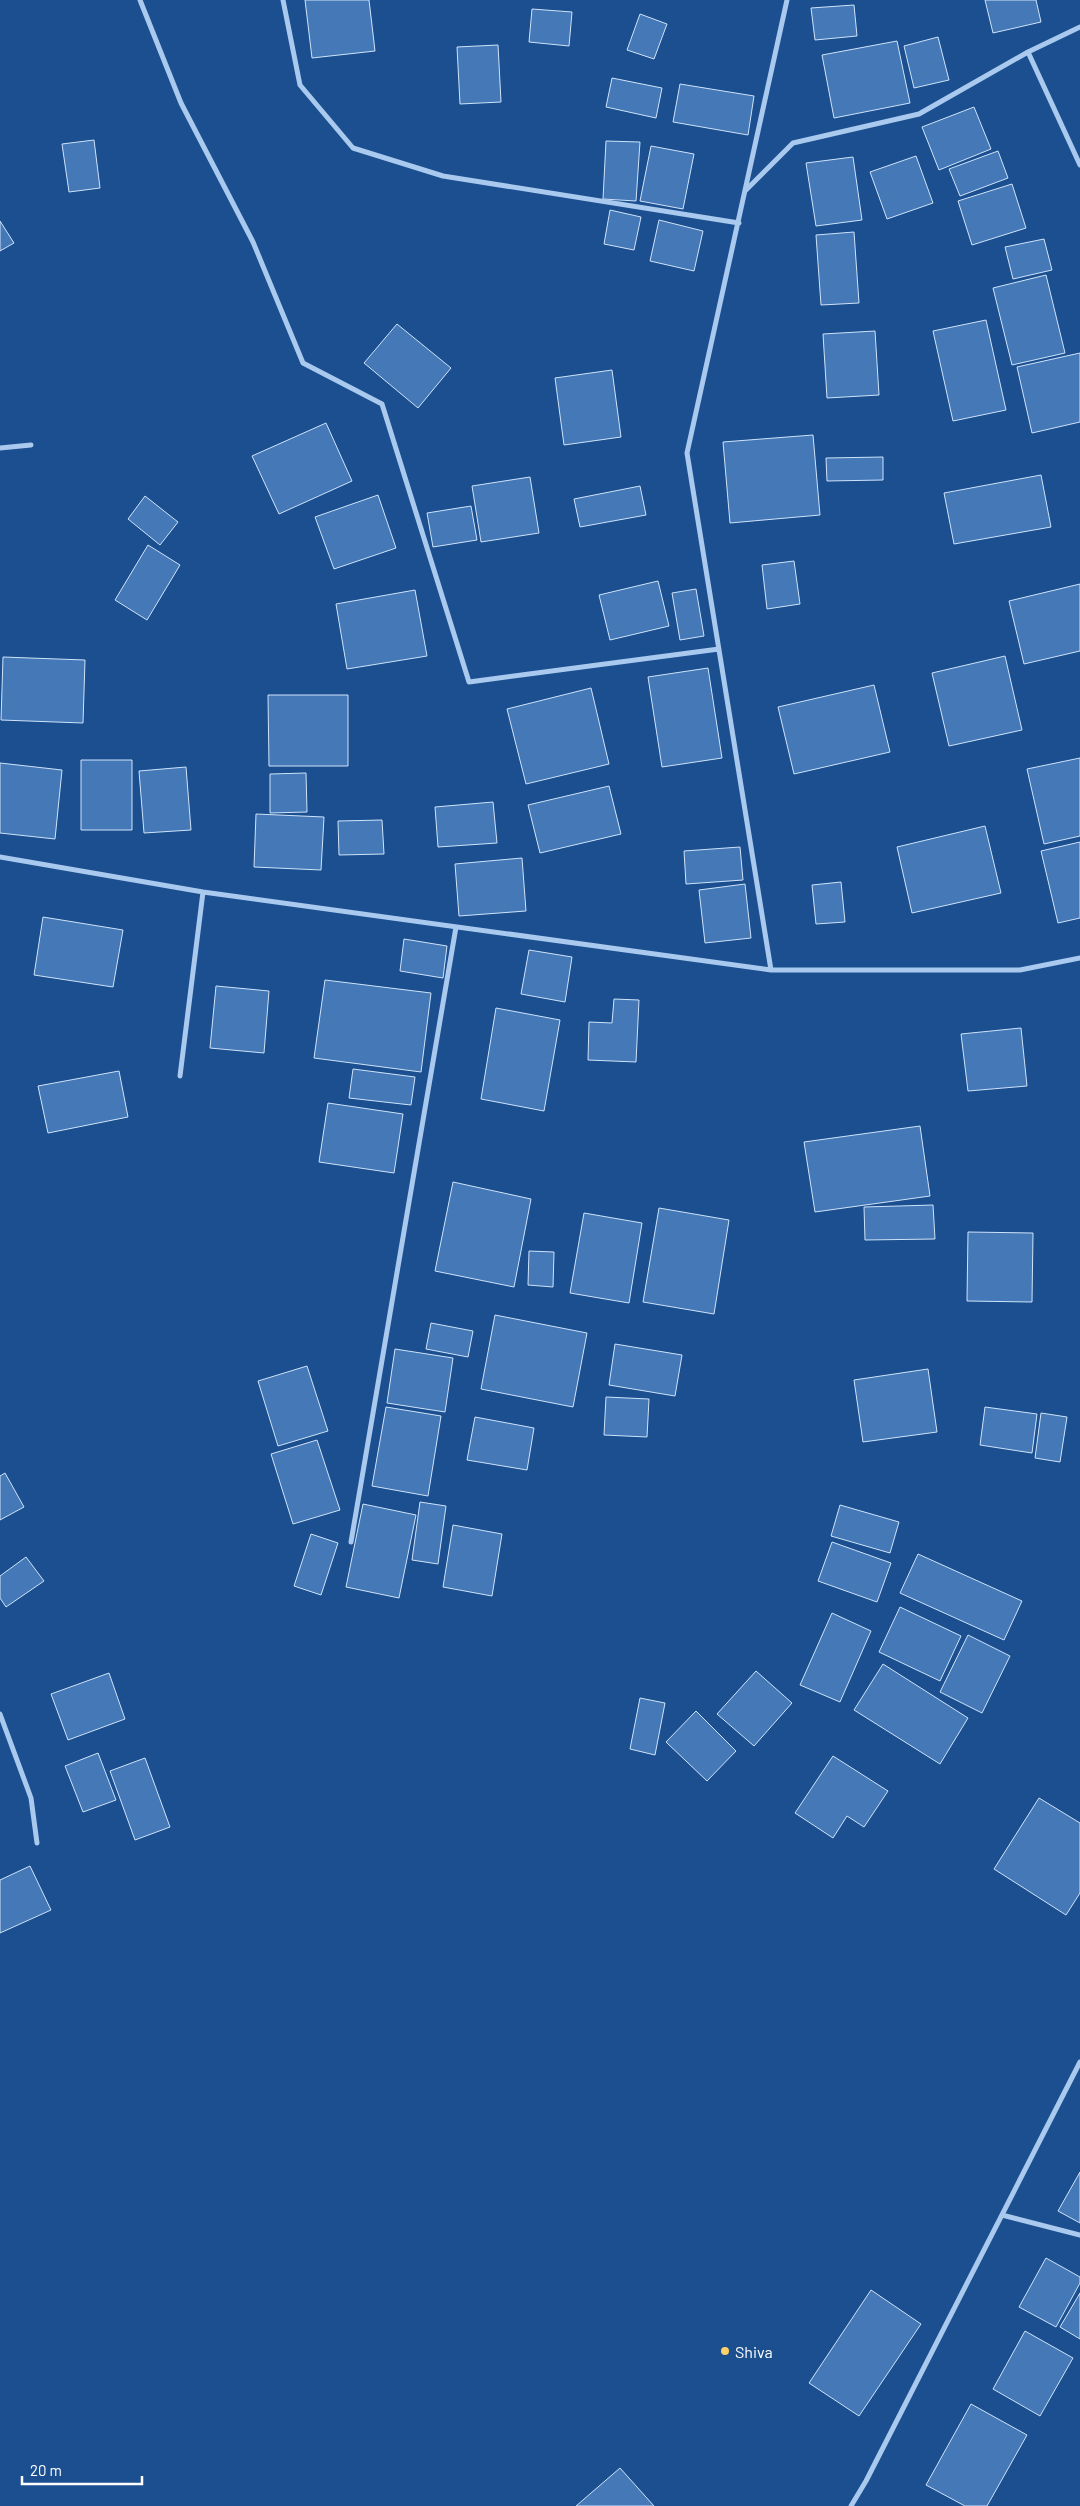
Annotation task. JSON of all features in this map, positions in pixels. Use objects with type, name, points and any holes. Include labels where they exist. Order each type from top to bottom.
[{"type":"street","points":[[140,0],[181,103],[253,242],[303,363],[382,404],[469,682],[719,649]]},
{"type":"street","points":[[283,0],[300,85],[353,148],[443,176],[739,223]]},
{"type":"street","points":[[771,970],[688,453],[787,0]]},
{"type":"street","points":[[746,190],[793,143],[919,114],[1028,52],[1080,27]]},
{"type":"street","points":[[1028,52],[1080,165]]},
{"type":"street","points":[[0,448],[31,445]]},
{"type":"street","points":[[0,857],[203,892],[771,970],[1020,970],[1080,958]]},
{"type":"street","points":[[180,1076],[203,892]]},
{"type":"street","points":[[351,1542],[456,927]]},
{"type":"street","points":[[0,1714],[31,1798],[36,1843]]},
{"type":"street","points":[[851,2506],[866,2481],[1080,2062]]},
{"type":"street","points":[[1002,2215],[1080,2235]]},
{"type":"building","points":[[305,0],[369,0],[375,51],[312,58]]},
{"type":"building","points":[[985,0],[1036,0],[1041,22],[993,33]]},
{"type":"building","points":[[854,5],[857,36],[815,40],[811,8]]},
{"type":"building","points":[[532,9],[572,12],[569,46],[529,42]]},
{"type":"building","points":[[640,14],[667,24],[654,59],[627,50]]},
{"type":"building","points":[[938,37],[949,80],[914,88],[904,46]]},
{"type":"building","points":[[897,41],[910,103],[834,118],[822,55]]},
{"type":"building","points":[[498,45],[501,102],[460,104],[457,47]]},
{"type":"building","points":[[612,78],[662,88],[656,118],[606,107]]},
{"type":"building","points":[[680,84],[754,96],[748,135],[673,122]]},
{"type":"building","points":[[974,107],[991,149],[939,170],[922,127]]},
{"type":"building","points":[[94,140],[100,188],[69,192],[62,144]]},
{"type":"building","points":[[606,141],[640,142],[636,201],[603,199]]},
{"type":"building","points":[[651,146],[694,154],[683,209],[640,201]]},
{"type":"building","points":[[998,151],[1008,178],[960,196],[949,169]]},
{"type":"building","points":[[916,156],[933,203],[887,219],[870,172]]},
{"type":"building","points":[[853,157],[862,220],[816,226],[806,163]]},
{"type":"building","points":[[1012,184],[1026,228],[972,245],[958,201]]},
{"type":"building","points":[[610,210],[641,217],[634,250],[604,244]]},
{"type":"building","points":[[659,220],[703,231],[694,271],[650,261]]},
{"type":"building","points":[[0,221],[14,243],[0,251]]},
{"type":"building","points":[[854,232],[859,303],[821,305],[816,235]]},
{"type":"building","points":[[1044,239],[1052,270],[1013,279],[1005,247]]},
{"type":"building","points":[[1046,275],[1065,353],[1012,365],[993,288]]},
{"type":"building","points":[[986,320],[1006,410],[953,421],[933,331]]},
{"type":"building","points":[[397,324],[451,368],[418,408],[364,363]]},
{"type":"building","points":[[875,331],[879,395],[827,398],[823,334]]},
{"type":"building","points":[[1080,353],[1080,422],[1032,433],[1017,367]]},
{"type":"building","points":[[612,370],[621,437],[564,445],[555,378]]},
{"type":"building","points":[[326,423],[352,481],[279,514],[252,456]]},
{"type":"building","points":[[813,435],[820,515],[730,523],[723,442]]},
{"type":"building","points":[[883,457],[883,480],[827,481],[826,458]]},
{"type":"building","points":[[1041,475],[1051,527],[954,544],[944,493]]},
{"type":"building","points":[[530,477],[539,533],[481,542],[472,486]]},
{"type":"building","points":[[640,486],[646,515],[580,527],[574,499]]},
{"type":"building","points":[[378,495],[396,548],[334,569],[315,517]]},
{"type":"building","points":[[145,496],[178,522],[160,545],[128,519]]},
{"type":"building","points":[[471,506],[477,540],[433,547],[427,513]]},
{"type":"building","points":[[148,545],[180,565],[147,620],[115,600]]},
{"type":"building","points":[[794,561],[800,604],[767,609],[762,565]]},
{"type":"building","points":[[658,581],[669,626],[610,640],[599,595]]},
{"type":"building","points":[[1080,584],[1080,651],[1024,664],[1009,601]]},
{"type":"building","points":[[696,589],[704,636],[680,640],[672,593]]},
{"type":"building","points":[[415,590],[427,656],[347,669],[336,604]]},
{"type":"building","points":[[1005,656],[1022,730],[949,746],[932,673]]},
{"type":"building","points":[[3,657],[85,660],[83,723],[1,720]]},
{"type":"building","points":[[708,668],[722,758],[662,767],[648,677]]},
{"type":"building","points":[[874,685],[890,752],[794,774],[778,707]]},
{"type":"building","points":[[591,688],[609,764],[526,784],[507,709]]},
{"type":"building","points":[[268,695],[348,695],[348,766],[269,766]]},
{"type":"building","points":[[1080,758],[1080,836],[1044,844],[1027,769]]},
{"type":"building","points":[[81,760],[132,760],[132,830],[81,830]]},
{"type":"building","points":[[0,763],[62,770],[55,839],[0,833]]},
{"type":"building","points":[[186,767],[191,830],[144,833],[139,771]]},
{"type":"building","points":[[306,773],[307,812],[270,813],[270,774]]},
{"type":"building","points":[[609,786],[621,834],[540,853],[528,805]]},
{"type":"building","points":[[493,802],[497,843],[438,847],[435,807]]},
{"type":"building","points":[[256,814],[324,817],[321,870],[254,867]]},
{"type":"building","points":[[382,820],[384,854],[339,855],[338,821]]},
{"type":"building","points":[[985,826],[1001,893],[912,913],[897,847]]},
{"type":"building","points":[[1080,842],[1080,918],[1058,923],[1041,851]]},
{"type":"building","points":[[740,847],[743,880],[686,884],[684,851]]},
{"type":"building","points":[[522,858],[526,911],[459,916],[455,864]]},
{"type":"building","points":[[841,882],[845,922],[816,924],[812,885]]},
{"type":"building","points":[[745,884],[751,938],[705,943],[699,890]]},
{"type":"building","points":[[43,917],[123,930],[113,987],[34,975]]},
{"type":"building","points":[[404,939],[447,946],[443,978],[400,971]]},
{"type":"building","points":[[529,950],[572,957],[565,1002],[521,994]]},
{"type":"building","points":[[325,980],[431,993],[421,1072],[314,1058]]},
{"type":"building","points":[[216,986],[269,991],[264,1053],[210,1048]]},
{"type":"building","points":[[614,999],[639,1000],[636,1062],[588,1060],[589,1022],[612,1023]]},
{"type":"building","points":[[496,1008],[560,1020],[544,1111],[481,1099]]},
{"type":"building","points":[[1021,1028],[1027,1086],[968,1091],[961,1034]]},
{"type":"building","points":[[353,1069],[415,1077],[411,1105],[349,1098]]},
{"type":"building","points":[[119,1071],[128,1117],[48,1133],[38,1086]]},
{"type":"building","points":[[328,1103],[403,1114],[394,1173],[319,1162]]},
{"type":"building","points":[[920,1126],[930,1196],[815,1212],[804,1142]]},
{"type":"building","points":[[453,1182],[531,1199],[514,1287],[435,1271]]},
{"type":"building","points":[[933,1205],[935,1239],[865,1240],[864,1207]]},
{"type":"building","points":[[659,1208],[729,1220],[714,1314],[643,1302]]},
{"type":"building","points":[[584,1213],[642,1223],[629,1303],[570,1293]]},
{"type":"building","points":[[968,1232],[1033,1233],[1032,1302],[967,1301]]},
{"type":"building","points":[[529,1251],[554,1252],[553,1287],[528,1285]]},
{"type":"building","points":[[495,1315],[587,1333],[573,1407],[481,1389]]},
{"type":"building","points":[[431,1323],[473,1331],[468,1357],[426,1349]]},
{"type":"building","points":[[615,1344],[682,1355],[675,1396],[609,1385]]},
{"type":"building","points":[[395,1349],[453,1358],[445,1412],[387,1403]]},
{"type":"building","points":[[307,1366],[328,1431],[278,1446],[258,1381]]},
{"type":"building","points":[[928,1369],[937,1432],[863,1442],[854,1380]]},
{"type":"building","points":[[606,1397],[649,1399],[647,1437],[604,1435]]},
{"type":"building","points":[[386,1407],[441,1416],[428,1496],[372,1486]]},
{"type":"building","points":[[985,1407],[1037,1414],[1032,1453],[980,1445]]},
{"type":"building","points":[[1041,1413],[1067,1417],[1060,1462],[1035,1458]]},
{"type":"building","points":[[475,1417],[534,1428],[527,1470],[467,1460]]},
{"type":"building","points":[[317,1440],[340,1510],[293,1524],[271,1454]]},
{"type":"building","points":[[5,1473],[24,1507],[0,1520],[0,1476]]},
{"type":"building","points":[[420,1502],[446,1506],[438,1564],[412,1560]]},
{"type":"building","points":[[363,1504],[416,1515],[399,1598],[346,1587]]},
{"type":"building","points":[[840,1505],[899,1522],[890,1553],[831,1536]]},
{"type":"building","points":[[453,1525],[502,1534],[492,1596],[443,1587]]},
{"type":"building","points":[[311,1534],[338,1543],[321,1595],[294,1586]]},
{"type":"building","points":[[832,1542],[891,1563],[877,1602],[818,1581]]},
{"type":"building","points":[[918,1554],[1022,1601],[1004,1640],[900,1593]]},
{"type":"building","points":[[26,1557],[44,1581],[6,1607],[0,1598],[0,1576]]},
{"type":"building","points":[[900,1607],[961,1636],[940,1681],[879,1652]]},
{"type":"building","points":[[832,1613],[871,1631],[840,1702],[800,1685]]},
{"type":"building","points":[[968,1635],[1010,1656],[982,1713],[940,1692]]},
{"type":"building","points":[[883,1664],[968,1718],[940,1764],[854,1710]]},
{"type":"building","points":[[756,1671],[792,1703],[754,1746],[717,1714]]},
{"type":"building","points":[[109,1673],[125,1719],[68,1740],[51,1694]]},
{"type":"building","points":[[640,1698],[665,1703],[655,1755],[630,1749]]},
{"type":"building","points":[[696,1711],[736,1751],[707,1781],[666,1742]]},
{"type":"building","points":[[98,1753],[116,1800],[83,1812],[65,1766]]},
{"type":"building","points":[[833,1756],[888,1791],[864,1827],[847,1816],[833,1838],[795,1813]]},
{"type":"building","points":[[145,1758],[170,1827],[135,1840],[110,1771]]},
{"type":"building","points":[[1039,1798],[1080,1823],[1080,1893],[1066,1915],[994,1869]]},
{"type":"building","points":[[30,1866],[51,1910],[0,1933],[0,1880]]},
{"type":"building","points":[[1080,2172],[1080,2223],[1058,2211]]},
{"type":"building","points":[[1046,2258],[1080,2277],[1080,2283],[1056,2327],[1019,2307]]},
{"type":"building","points":[[871,2290],[921,2324],[859,2416],[809,2383]]},
{"type":"building","points":[[1080,2293],[1080,2339],[1060,2327]]},
{"type":"building","points":[[1025,2331],[1073,2358],[1040,2416],[993,2389]]},
{"type":"building","points":[[971,2404],[1027,2435],[987,2506],[965,2506],[926,2485]]},
{"type":"building","points":[[620,2468],[654,2506],[576,2506]]},
{"type":"place","name":"Shiva","points":[[725,2351]]}]
